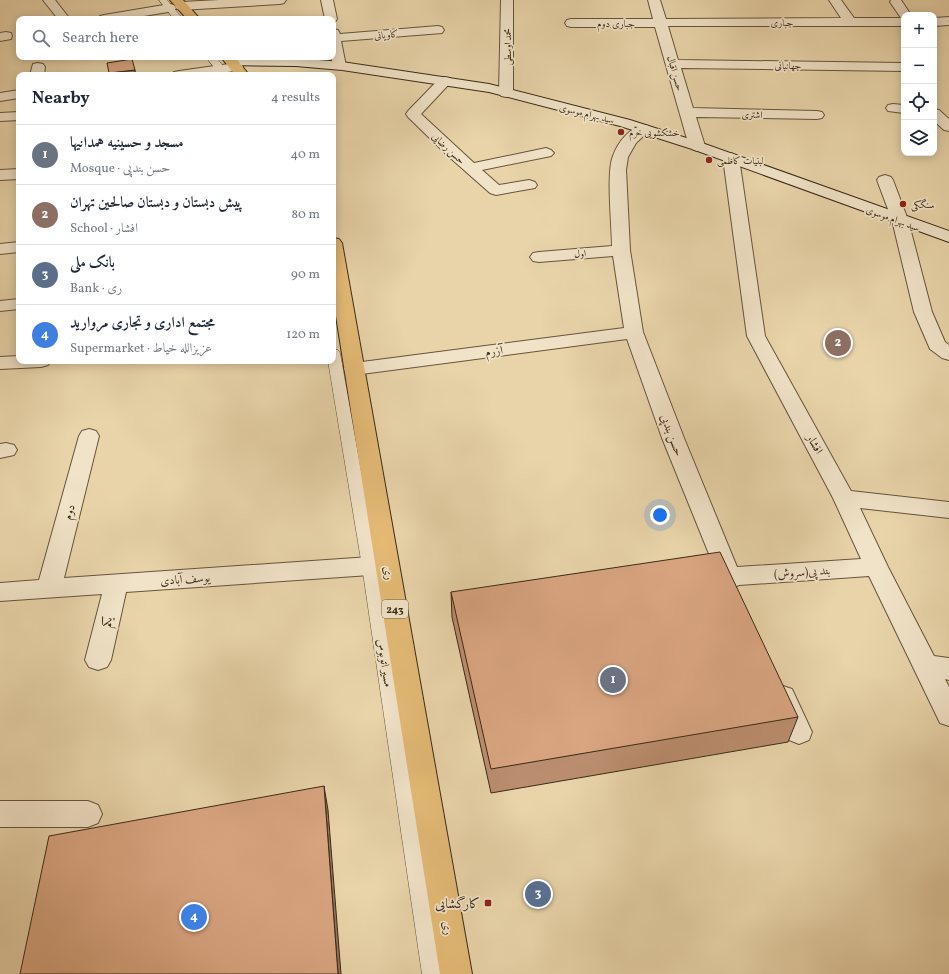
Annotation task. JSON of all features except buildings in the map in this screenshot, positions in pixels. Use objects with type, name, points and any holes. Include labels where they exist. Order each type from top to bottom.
[{"type":"main road","points":[[173,3],[190,16]]},
{"type":"main road","name":"ری","points":[[336,262],[456,974]]},
{"type":"street","points":[[49,0],[62,16]]},
{"type":"street","points":[[117,16],[173,3],[280,0]]},
{"type":"street","points":[[327,0],[330,16]]},
{"type":"street","name":"محمد اوسطی","points":[[506,93],[507,0]]},
{"type":"street","name":"حسن اقبال","points":[[654,0],[697,146]]},
{"type":"street","points":[[835,0],[850,22]]},
{"type":"street","points":[[896,2],[903,12]]},
{"type":"street","name":"جباری","points":[[661,23],[770,17],[850,22],[901,22]]},
{"type":"street","points":[[937,22],[949,22]]},
{"type":"street","name":"جباری دوم","points":[[571,24],[661,23]]},
{"type":"street","name":"کاویانی","points":[[336,36],[438,30]]},
{"type":"street","points":[[336,48],[339,66]]},
{"type":"street","name":"سید بهرام موسوی","points":[[201,72],[296,62],[339,66],[445,81],[506,93],[625,123],[697,146],[949,237]]},
{"type":"street","name":"جهانبانی","points":[[673,64],[806,71],[901,66]]},
{"type":"street","name":"حسن رضایی","points":[[445,81],[413,114],[470,168],[496,190],[530,185]]},
{"type":"street","points":[[0,97],[16,94]]},
{"type":"street","points":[[937,110],[949,110]]},
{"type":"street","name":"اشتری","points":[[687,112],[817,116]]},
{"type":"street","points":[[0,117],[16,116]]},
{"type":"street","points":[[937,116],[949,127]]},
{"type":"street","name":"حسن بندپی","points":[[644,130],[632,137],[620,156],[618,170],[621,250],[634,332],[673,438],[738,598]]},
{"type":"street","points":[[470,168],[546,153]]},
{"type":"street","name":"افشار","points":[[731,158],[756,336],[844,498],[876,567],[938,667],[949,715]]},
{"type":"street","points":[[0,175],[16,174]]},
{"type":"street","points":[[885,180],[900,220],[923,312],[937,345],[949,354]]},
{"type":"street","points":[[0,248],[16,247]]},
{"type":"street","name":"اول","points":[[540,257],[621,250]]},
{"type":"street","points":[[0,306],[16,304]]},
{"type":"street","name":"آزرم","points":[[354,369],[634,332]]},
{"type":"street","points":[[0,363],[16,362]]},
{"type":"street","name":"دوم","points":[[49,589],[89,436]]},
{"type":"street","points":[[844,498],[949,510]]},
{"type":"street","name":"یوسف آبادی","points":[[0,592],[370,566]]},
{"type":"street","name":"بند پی(سروش)","points":[[729,577],[876,567]]},
{"type":"street","name":"یکم","points":[[98,660],[116,584]]},
{"type":"street","points":[[773,676],[799,732]]},
{"type":"street","points":[[0,814],[88,814]]},
{"type":"lane","points":[[173,3],[178,16]]},
{"type":"lane","points":[[216,60],[231,68]]},
{"type":"lane","name":"مسیر اتوبوس","points":[[335,364],[370,566],[433,974]]},
{"type":"place","name":"خشکشویی خرّم","points":[[621,132]]},
{"type":"place","name":"لبنیات کاظمی","points":[[709,160]]},
{"type":"place","name":"سنگکی","points":[[903,204]]},
{"type":"place","name":"پیش دبستان و دبستان صالحین تهران","points":[[838,343]]},
{"type":"place","name":"مسجد و حسینیه همدانیها","points":[[613,680]]},
{"type":"place","name":"بانک ملی","points":[[538,894]]},
{"type":"place","name":"کارگشایی","points":[[488,903]]},
{"type":"place","name":"مجتمع اداری و تجاری مروارید","points":[[194,917]]}]
